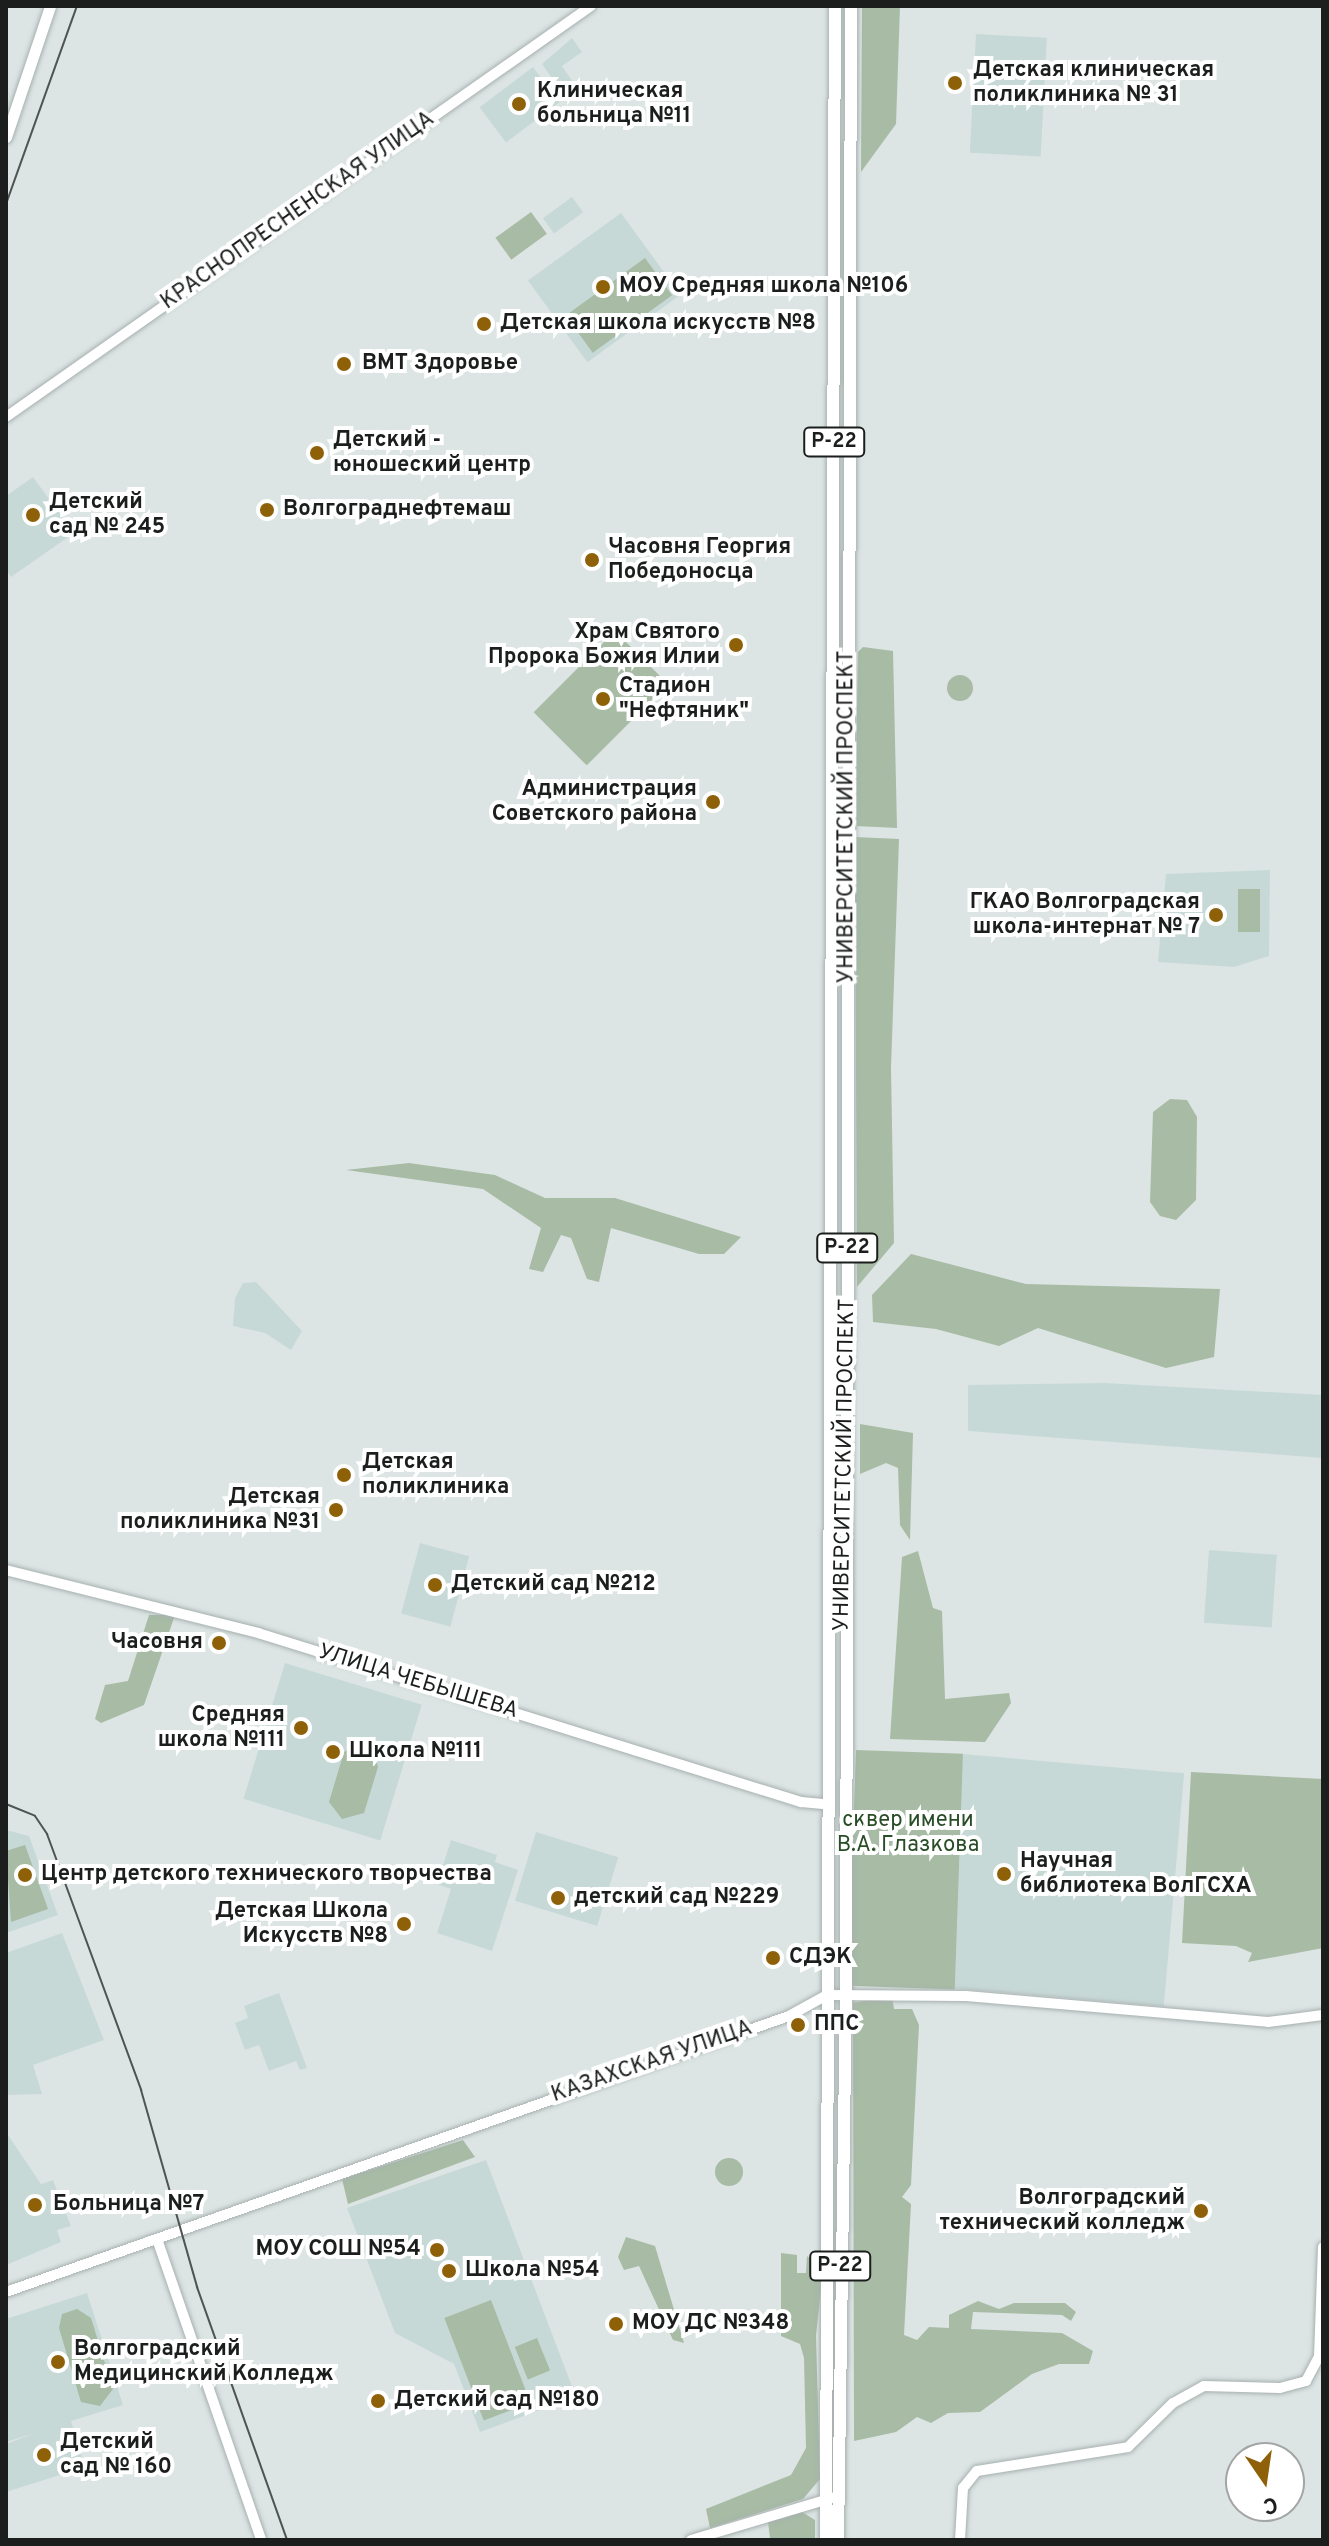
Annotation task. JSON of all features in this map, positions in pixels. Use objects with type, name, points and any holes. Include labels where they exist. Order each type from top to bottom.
[{"type":"highway","name":"УНИВЕРСИТЕТСКИЙ ПРОСПЕКТ","points":[[835,6],[826,1804],[833,2496],[838,2540]]},
{"type":"highway","name":"УНИВЕРСИТЕТСКИЙ ПРОСПЕКТ","points":[[826,2540],[833,2496],[846,1992],[844,1593],[851,6]]},
{"type":"highway","points":[[829,1594],[835,1587],[844,1593]]},
{"type":"main road","points":[[6,137],[50,6]]},
{"type":"street","name":"КРАСНОПРЕСНЕНСКАЯ УЛИЦА","points":[[6,417],[591,6]]},
{"type":"street","name":"УЛИЦА ЧЕБЫШЕВА","points":[[6,1570],[258,1633],[801,1802],[826,1804]]},
{"type":"street","name":"КАЗАХСКАЯ УЛИЦА","points":[[6,2292],[789,2016],[827,1995],[846,1992],[1169,2009],[1268,2022],[1323,2015]]},
{"type":"street","points":[[157,2239],[261,2540]]},
{"type":"street","points":[[960,2540],[963,2488],[985,2467],[1114,2452],[1145,2432],[1173,2403],[1204,2386],[1295,2386],[1316,2371],[1323,2247]]},
{"type":"street","points":[[691,2540],[833,2496]]},
{"type":"shaded area","points":[[976,34],[1047,38],[1041,157],[970,153]]},
{"type":"shaded area","name":"Клиническая больница №11","points":[[572,38],[582,52],[562,66],[573,82],[561,91],[542,64]]},
{"type":"shaded area","name":"Клиническая больница №11","points":[[533,67],[559,102],[506,142],[479,107]]},
{"type":"shaded area","points":[[572,197],[583,212],[554,234],[543,218]]},
{"type":"shaded area","name":"МОУ Средняя школа №106","points":[[621,213],[680,295],[587,362],[528,281]]},
{"type":"shaded area","name":"Детский сад № 245","points":[[33,477],[74,533],[11,577],[6,570],[6,496]]},
{"type":"shaded area","name":"ГКАО Волгоградская школа-интернат № 7","points":[[1270,870],[1269,956],[1234,967],[1158,962],[1166,874]]},
{"type":"shaded area","points":[[256,1282],[302,1331],[291,1350],[265,1333],[233,1326],[235,1298],[243,1283]]},
{"type":"shaded area","points":[[1105,1383],[1323,1395],[1323,1458],[968,1431],[968,1385]]},
{"type":"shaded area","name":"Детский сад №212","points":[[420,1543],[469,1556],[450,1627],[401,1614]]},
{"type":"shaded area","points":[[1209,1550],[1277,1555],[1272,1628],[1204,1623]]},
{"type":"shaded area","name":"Школа №111","points":[[285,1663],[422,1705],[380,1841],[243,1799]]},
{"type":"shaded area","points":[[963,1754],[1184,1773],[1164,2006],[943,1987]]},
{"type":"shaded area","name":"Центр детского технического творчества","points":[[6,1830],[29,1836],[58,1915],[6,1933]]},
{"type":"shaded area","name":"детский сад №229","points":[[536,1832],[618,1857],[597,1926],[515,1901]]},
{"type":"shaded area","points":[[451,1840],[497,1855],[495,1862],[518,1870],[492,1951],[437,1933],[451,1889],[437,1884]]},
{"type":"shaded area","points":[[62,1933],[104,2040],[33,2065],[42,2094],[6,2095],[6,1953]]},
{"type":"shaded area","points":[[279,1993],[307,2068],[300,2070],[296,2061],[269,2071],[259,2045],[245,2050],[235,2023],[248,2018],[244,2006]]},
{"type":"shaded area","name":"Больница №7","points":[[6,2132],[41,2184],[53,2180],[71,2226],[57,2230],[61,2242],[6,2265]]},
{"type":"shaded area","name":"Школа №54","points":[[486,2160],[576,2397],[480,2432],[454,2364],[395,2333],[347,2208]]},
{"type":"shaded area","name":"Волгоградский Медицинский Колледж","points":[[87,2293],[123,2405],[71,2421],[85,2467],[6,2492],[6,2444],[35,2433],[6,2442],[6,2319]]},
{"type":"green space","points":[[862,6],[900,6],[896,124],[861,172]]},
{"type":"green space","points":[[531,212],[547,234],[511,260],[495,238]]},
{"type":"green space","points":[[645,258],[672,295],[593,353],[566,316]]},
{"type":"green space","name":"Стадион \"Нефтяник\"","points":[[615,631],[668,684],[587,765],[534,712]]},
{"type":"green space","points":[[863,647],[893,651],[897,828],[855,826],[858,652]]},
{"type":"green space","points":[[960,675],[969,679],[973,688],[969,697],[960,701],[951,697],[947,688],[951,679]]},
{"type":"green space","points":[[855,837],[899,839],[891,1068],[894,1243],[857,1287]]},
{"type":"green space","points":[[1238,889],[1260,889],[1260,932],[1238,932]]},
{"type":"green space","points":[[1170,1099],[1187,1100],[1197,1117],[1196,1200],[1176,1220],[1160,1216],[1150,1202],[1153,1112]]},
{"type":"green space","points":[[409,1163],[495,1175],[545,1198],[615,1198],[741,1237],[724,1254],[699,1254],[611,1228],[599,1282],[587,1279],[571,1238],[561,1235],[543,1272],[529,1269],[541,1228],[483,1189],[346,1170]]},
{"type":"green space","points":[[911,1254],[1026,1284],[1220,1289],[1214,1357],[1166,1368],[1038,1328],[999,1346],[936,1329],[873,1322],[872,1295]]},
{"type":"green space","points":[[860,1424],[913,1433],[910,1540],[900,1525],[898,1468],[886,1463],[860,1474]]},
{"type":"green space","points":[[918,1551],[933,1608],[942,1611],[945,1699],[1009,1693],[1011,1703],[985,1742],[890,1739],[902,1557]]},
{"type":"green space","points":[[149,1615],[175,1615],[144,1705],[101,1723],[95,1719],[105,1685],[128,1681]]},
{"type":"green space","points":[[361,1743],[372,1746],[378,1767],[364,1813],[342,1819],[329,1802],[344,1752]]},
{"type":"green space","name":"сквер имени В.А. Глазкова","points":[[856,1750],[963,1754],[955,1990],[848,1986]]},
{"type":"green space","points":[[1191,1772],[1323,1779],[1323,1948],[1248,1962],[1252,1953],[1236,1946],[1182,1943]]},
{"type":"green space","points":[[25,1845],[48,1909],[11,1922],[6,1851]]},
{"type":"green space","points":[[892,1996],[894,2009],[912,2009],[919,2025],[911,2185],[902,2197],[911,2204],[904,2335],[917,2340],[929,2327],[949,2328],[949,2315],[978,2301],[999,2309],[1014,2303],[1065,2303],[1076,2312],[1071,2321],[1062,2315],[973,2312],[971,2329],[1062,2333],[1093,2351],[1089,2364],[1059,2364],[1032,2374],[980,2412],[948,2413],[931,2423],[917,2417],[896,2432],[854,2441],[853,2003]]},
{"type":"green space","points":[[463,2140],[475,2157],[348,2204],[342,2179]]},
{"type":"green space","points":[[729,2158],[739,2162],[743,2172],[739,2182],[729,2186],[719,2182],[715,2172],[719,2162]]},
{"type":"green space","points":[[626,2237],[655,2246],[684,2343],[673,2340],[639,2266],[624,2270],[618,2257]]},
{"type":"green space","points":[[781,2253],[797,2255],[797,2273],[806,2273],[807,2256],[823,2269],[816,2336],[820,2479],[803,2499],[710,2528],[706,2509],[791,2475],[806,2448],[804,2358],[800,2344],[781,2336]]},
{"type":"green space","points":[[491,2300],[530,2403],[484,2421],[444,2318]]},
{"type":"green space","points":[[77,2309],[91,2318],[113,2389],[100,2406],[81,2402],[59,2328],[62,2314]]},
{"type":"green space","points":[[537,2338],[550,2370],[528,2379],[515,2347]]},
{"type":"green space","points":[[802,2512],[815,2520],[815,2540],[770,2538],[768,2522]]},
{"type":"tram line","points":[[6,204],[77,6]]},
{"type":"tram line","points":[[6,1804],[35,1816],[47,1834],[141,2090],[197,2287],[287,2540]]},
{"type":"place","name":"Детская клиническая поликлиника № 31","points":[[955,83]]},
{"type":"place","name":"Клиническая больница №11","points":[[519,104]]},
{"type":"place","name":"МОУ Средняя школа №106","points":[[603,287]]},
{"type":"place","name":"Детская школа искусств №8","points":[[484,324]]},
{"type":"place","name":"ВМТ Здоровье","points":[[344,364]]},
{"type":"place","name":"Детский - юношеский центр","points":[[317,453]]},
{"type":"place","name":"Волгограднефтемаш","points":[[267,510]]},
{"type":"place","name":"Детский сад № 245","points":[[33,515]]},
{"type":"place","name":"Часовня Георгия Победоносца","points":[[592,560]]},
{"type":"place","name":"Храм Святого Пророка Божия Илии","points":[[736,645]]},
{"type":"place","name":"Стадион \"Нефтяник\"","points":[[603,699]]},
{"type":"place","name":"Администрация Советского района","points":[[713,802]]},
{"type":"place","name":"ГКАО Волгоградская школа-интернат № 7","points":[[1216,915]]},
{"type":"place","name":"Детская поликлиника","points":[[344,1475]]},
{"type":"place","name":"Детская поликлиника №31","points":[[336,1510]]},
{"type":"place","name":"Детский сад №212","points":[[435,1585]]},
{"type":"place","name":"Часовня","points":[[219,1643]]},
{"type":"place","name":"Средняя школа №111","points":[[301,1728]]},
{"type":"place","name":"Школа №111","points":[[333,1752]]},
{"type":"place","name":"Научная библиотека ВолГСХА","points":[[1004,1874]]},
{"type":"place","name":"Центр детского технического творчества","points":[[25,1875]]},
{"type":"place","name":"детский сад №229","points":[[558,1898]]},
{"type":"place","name":"Детская Школа Искусств №8","points":[[404,1924]]},
{"type":"place","name":"СДЭК","points":[[773,1958]]},
{"type":"place","name":"ППС","points":[[798,2025]]},
{"type":"place","name":"Больница №7","points":[[35,2205]]},
{"type":"place","name":"Волгоградский технический колледж","points":[[1201,2211]]},
{"type":"place","name":"МОУ СОШ №54","points":[[437,2250]]},
{"type":"place","name":"Школа №54","points":[[449,2271]]},
{"type":"place","name":"МОУ ДС №348","points":[[616,2324]]},
{"type":"place","name":"Волгоградский Медицинский Колледж","points":[[58,2362]]},
{"type":"place","name":"Детский сад №180","points":[[378,2401]]},
{"type":"place","name":"Детский сад № 160","points":[[44,2455]]}]
